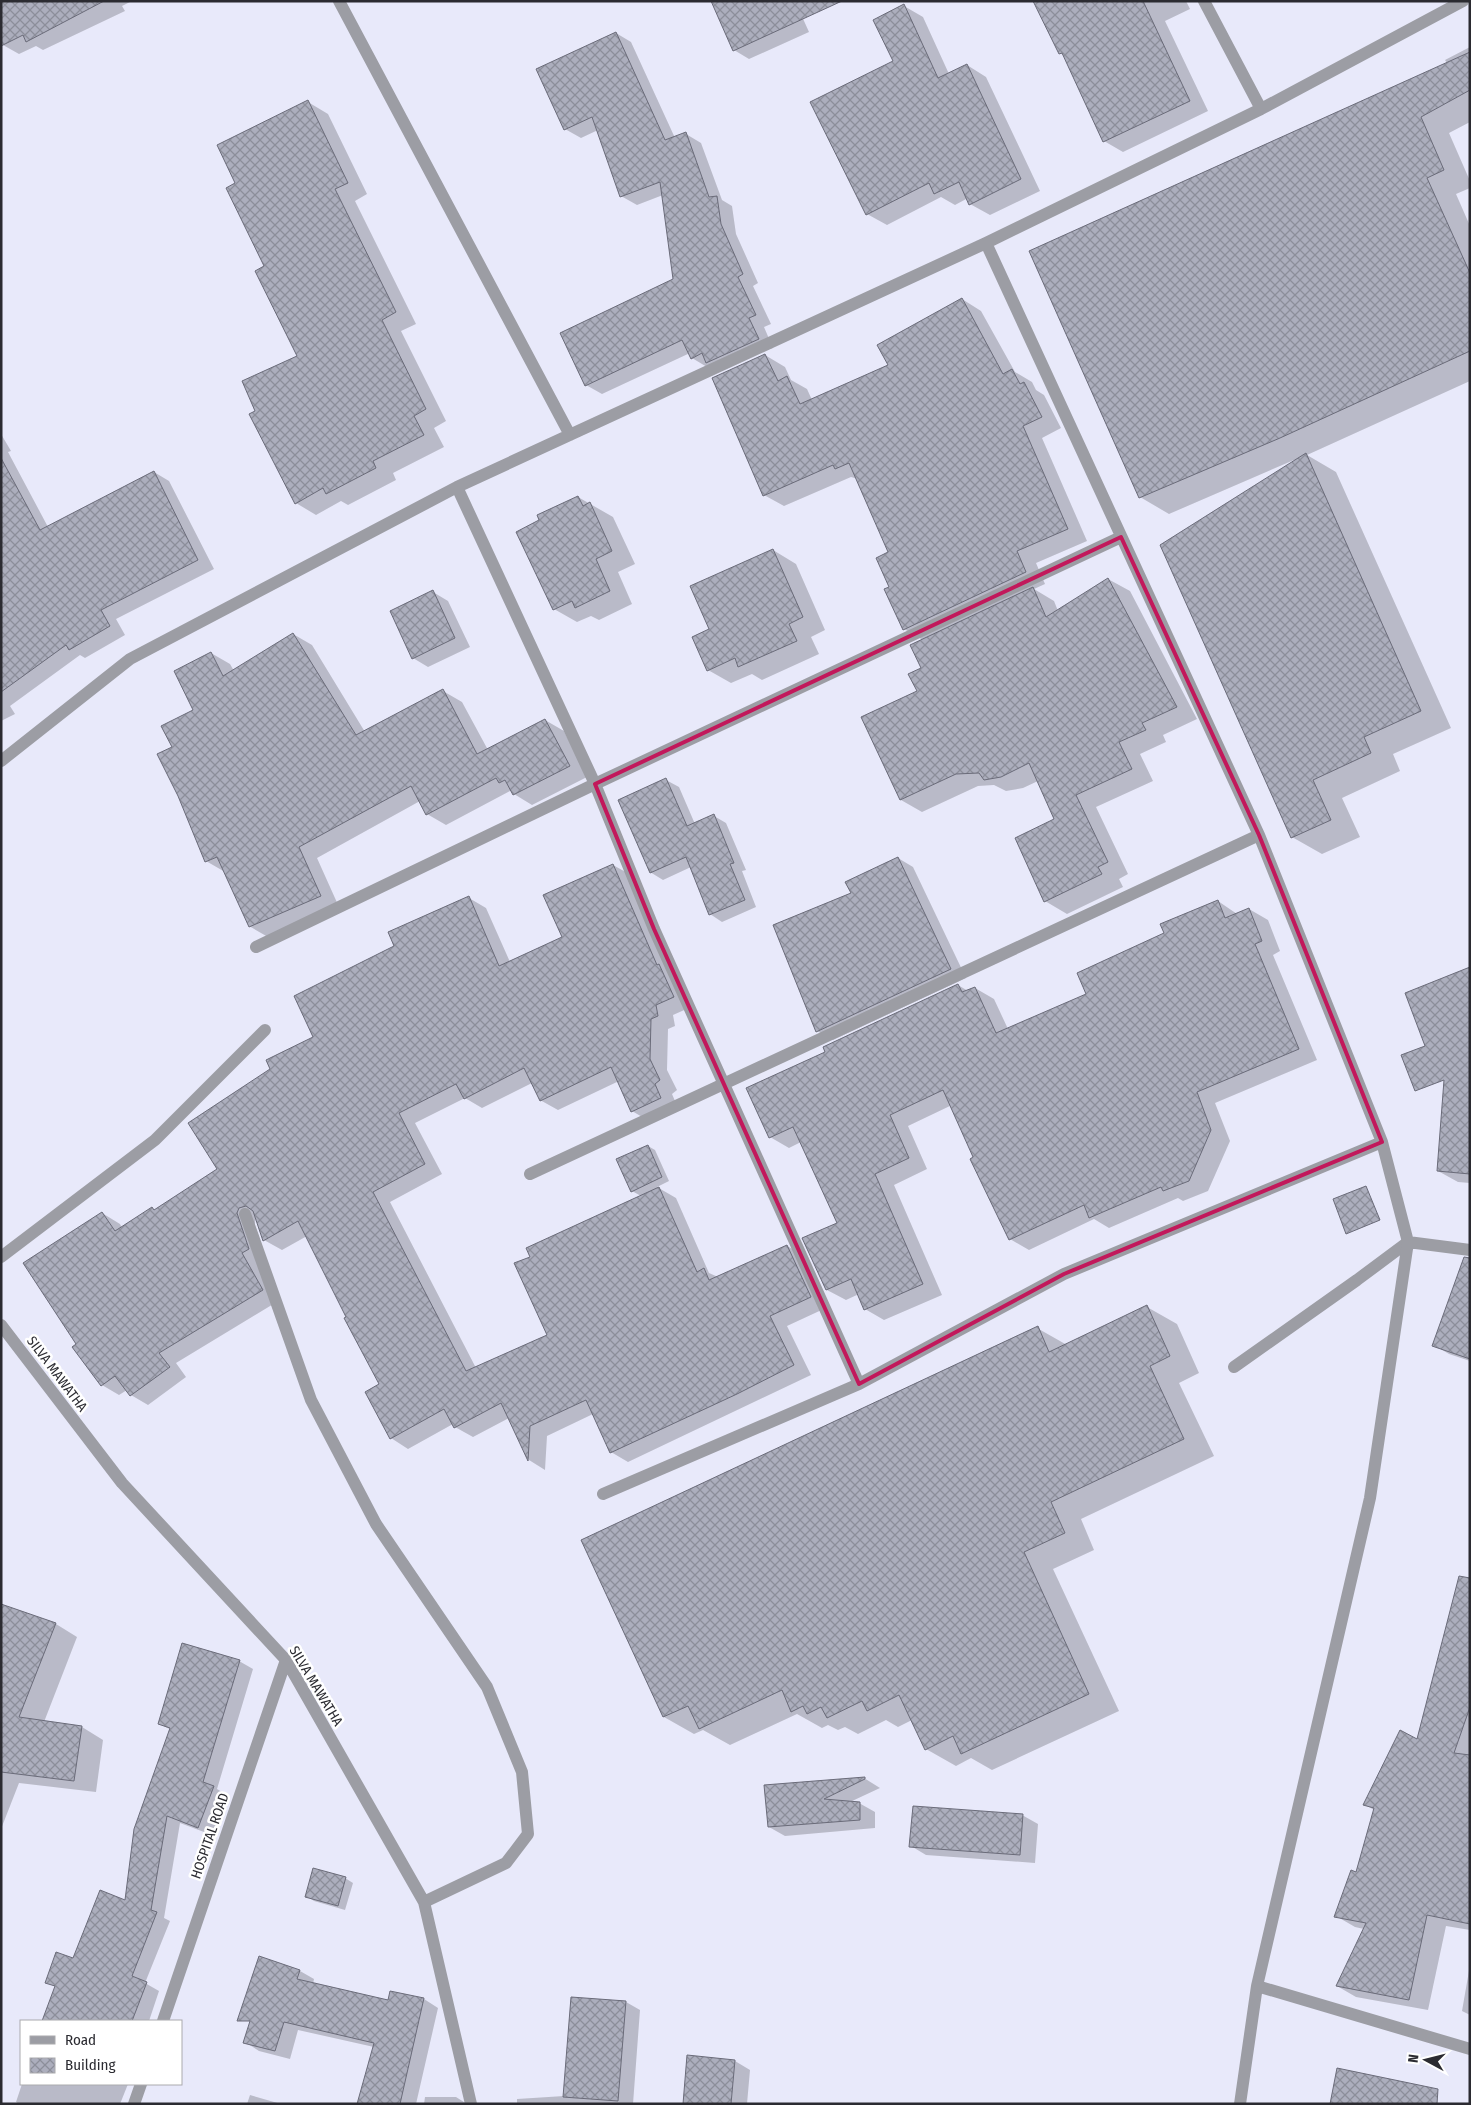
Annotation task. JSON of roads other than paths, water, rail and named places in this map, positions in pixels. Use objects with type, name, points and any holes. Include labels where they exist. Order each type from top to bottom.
[{"type":"street","points":[[339,1],[570,435]]},
{"type":"street","points":[[1204,1],[1260,108]]},
{"type":"street","points":[[1,762],[130,660],[458,486],[986,243],[1260,108],[1463,1]]},
{"type":"street","points":[[986,243],[1259,835],[1382,1142],[1408,1242],[1370,1498],[1257,1986],[1240,2104]]},
{"type":"street","points":[[458,486],[595,784],[654,929],[859,1384]]},
{"type":"street","points":[[256,947],[595,784],[1121,537]]},
{"type":"street","points":[[530,1174],[1259,835]]},
{"type":"street","points":[[1,1257],[155,1140],[265,1030]]},
{"type":"street","points":[[604,1494],[859,1384],[1064,1274],[1382,1142]]},
{"type":"street","points":[[245,1214],[311,1400],[376,1524],[487,1687],[522,1772],[528,1834],[506,1863],[424,1902]]},
{"type":"street","points":[[1234,1367],[1358,1280],[1408,1242],[1470,1250]]},
{"type":"street","name":"SILVA MAWATHA","points":[[1,1326],[122,1483],[286,1660],[424,1902],[471,2104]]},
{"type":"street","name":"HOSPITAL ROAD","points":[[163,2020],[286,1660]]},
{"type":"street","points":[[1257,1986],[1470,2049]]},
{"type":"street","points":[[134,2104],[141,2085]]}]
